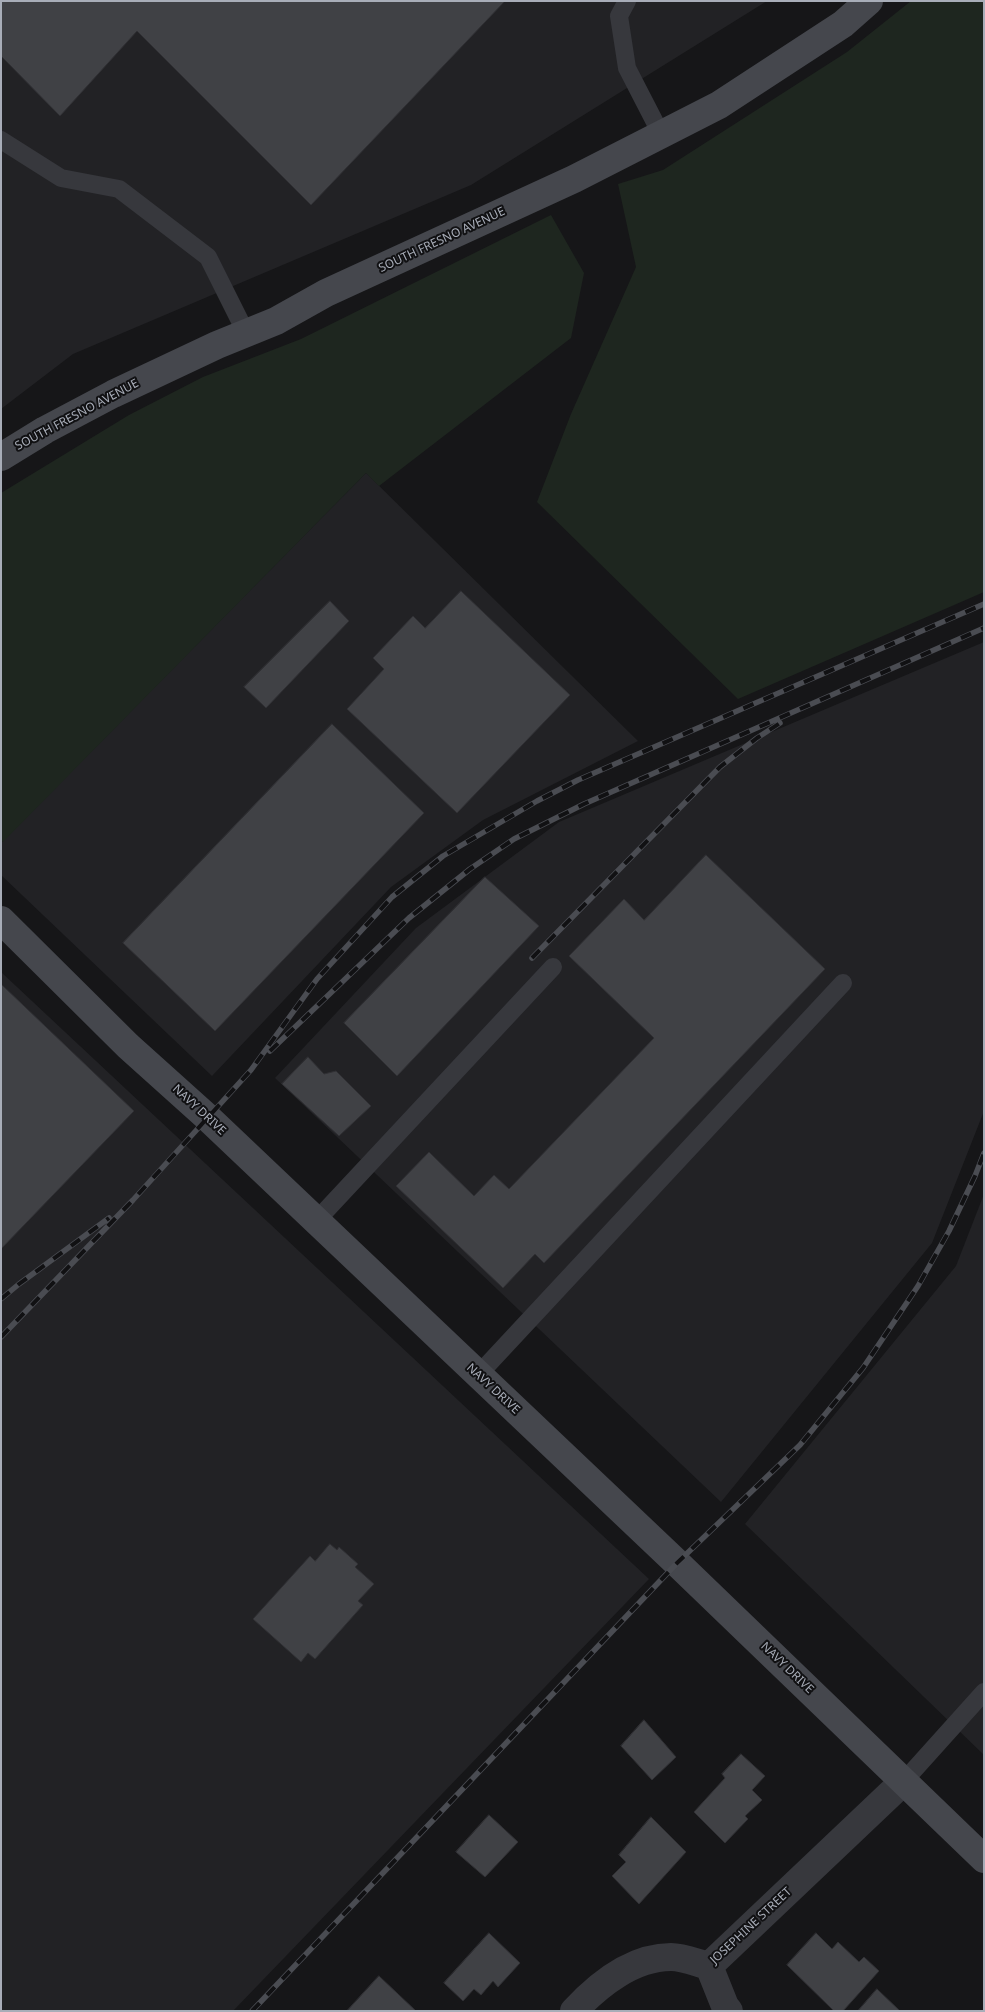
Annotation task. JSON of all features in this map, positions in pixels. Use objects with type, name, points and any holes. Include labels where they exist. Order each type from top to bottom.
[{"type":"street","name":"SOUTH FRESNO AVENUE","points":[[1,457],[45,430],[113,394],[276,321],[326,293],[574,179],[719,105],[843,24],[869,1]]},
{"type":"street","name":"NAVY DRIVE","points":[[1,920],[128,1046],[207,1117],[316,1220],[984,1859]]},
{"type":"street","name":"JOSEPHINE STREET","points":[[574,2011],[592,1992],[631,1967],[655,1959],[672,1957],[709,1966],[904,1781]]},
{"type":"street","points":[[709,1966],[725,2006],[729,2011]]},
{"type":"lane","points":[[627,1],[619,16],[627,68],[661,134]]},
{"type":"lane","points":[[1,140],[61,178],[119,188],[208,257],[246,333]]},
{"type":"lane","points":[[316,1220],[552,967]]},
{"type":"lane","points":[[478,1374],[843,984]]},
{"type":"lane","points":[[904,1781],[984,1692]]},
{"type":"shaded area","points":[[1,1],[767,1],[471,185],[73,354],[1,409]]},
{"type":"shaded area","points":[[911,1],[984,1],[984,592],[738,699],[537,502],[571,414],[636,267],[618,184],[663,170],[847,52]]},
{"type":"shaded area","points":[[551,215],[584,273],[571,338],[379,486],[366,473],[3,842],[1,840],[1,493],[129,415],[203,377],[301,339]]},
{"type":"shaded area","points":[[366,473],[638,741],[483,820],[391,887],[212,1076],[1,875],[1,843]]},
{"type":"shaded area","points":[[984,642],[984,1111],[932,1243],[721,1502],[275,1078],[416,928],[559,822]]},
{"type":"shaded area","points":[[1,972],[649,1579],[233,2011],[1,2011]]},
{"type":"shaded area","points":[[984,1194],[984,1755],[745,1524],[956,1266]]},
{"type":"building","points":[[1,1],[505,1],[311,205],[137,31],[60,116],[1,56]]},
{"type":"building","points":[[461,591],[570,695],[457,813],[347,709],[384,669],[373,658],[413,616],[425,628]]},
{"type":"building","points":[[330,601],[349,621],[266,708],[244,687]]},
{"type":"building","points":[[332,724],[424,813],[215,1031],[123,943]]},
{"type":"building","points":[[706,855],[825,969],[544,1263],[535,1254],[503,1288],[396,1186],[429,1152],[474,1196],[494,1175],[509,1189],[654,1038],[569,956],[624,899],[644,920]]},
{"type":"building","points":[[485,877],[539,926],[397,1076],[344,1023]]},
{"type":"building","points":[[1,984],[134,1111],[1,1249]]},
{"type":"building","points":[[308,1057],[324,1074],[336,1071],[371,1106],[339,1136],[282,1084]]},
{"type":"building","points":[[330,1544],[337,1550],[339,1547],[358,1564],[355,1567],[374,1584],[358,1601],[363,1605],[315,1659],[308,1653],[301,1662],[253,1619],[310,1556],[315,1561]]},
{"type":"building","points":[[644,1720],[676,1757],[652,1780],[621,1746]]},
{"type":"building","points":[[741,1754],[765,1776],[752,1790],[762,1800],[745,1816],[748,1819],[725,1843],[694,1812],[725,1778],[722,1774]]},
{"type":"building","points":[[489,1815],[518,1842],[485,1877],[456,1852]]},
{"type":"building","points":[[651,1817],[686,1852],[639,1904],[612,1876],[626,1862],[619,1855]]},
{"type":"building","points":[[489,1933],[520,1963],[498,1987],[493,1981],[481,1995],[474,1989],[463,2001],[444,1983]]},
{"type":"building","points":[[816,1933],[832,1949],[838,1942],[859,1962],[864,1957],[879,1971],[843,2011],[834,2011],[787,1965]]},
{"type":"building","points":[[379,1976],[416,2011],[347,2011]]},
{"type":"building","points":[[877,1989],[900,2011],[858,2011]]},
{"type":"railway","points":[[1,1337],[133,1200],[251,1070],[317,979],[392,897],[443,856],[537,801],[578,780],[984,604]]},
{"type":"railway","points":[[270,1051],[409,918],[470,869],[514,839],[584,804],[984,628]]},
{"type":"railway","points":[[532,958],[720,767],[757,738],[780,723]]},
{"type":"railway","points":[[252,2011],[677,1563],[800,1445],[863,1368],[918,1286],[949,1231],[984,1153]]},
{"type":"railway","points":[[1,1299],[109,1218]]}]
